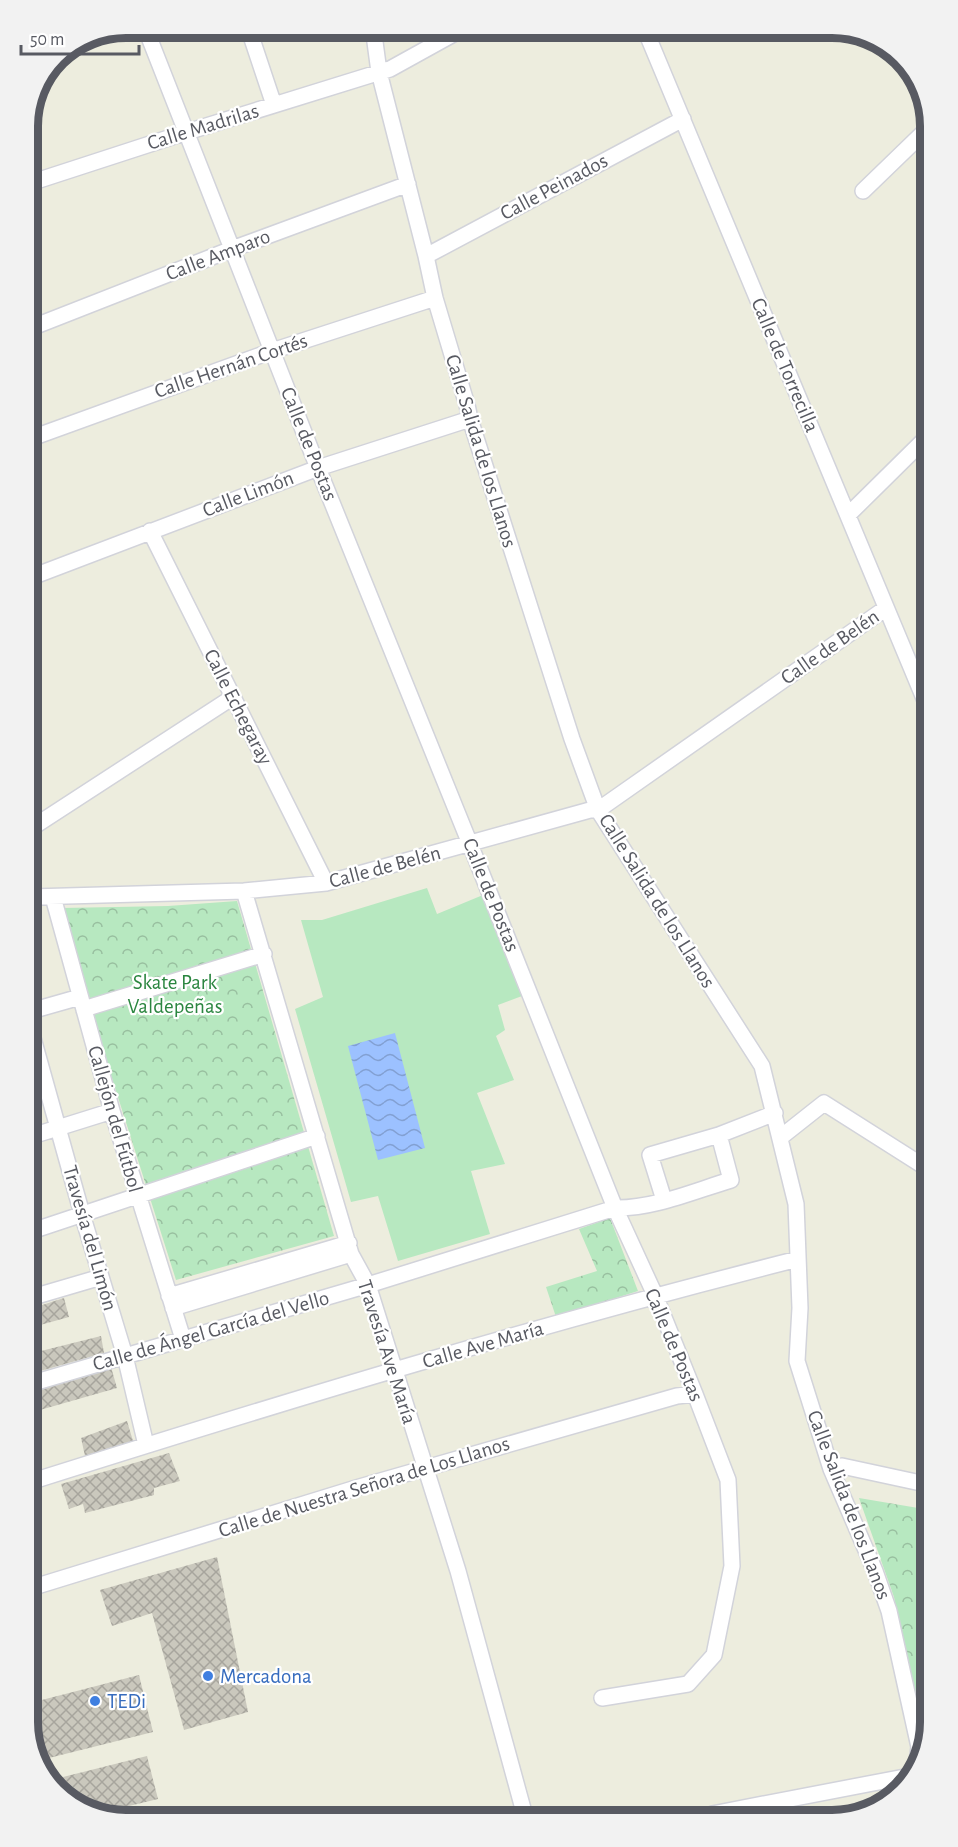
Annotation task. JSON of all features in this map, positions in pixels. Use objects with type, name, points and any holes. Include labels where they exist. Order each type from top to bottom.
[{"type":"street","name":"Calle de Postas","points":[[149,38],[318,468],[622,1209],[728,1480],[732,1566],[714,1655],[688,1684],[602,1698]]},
{"type":"street","points":[[252,38],[274,105]]},
{"type":"street","name":"Calle Salida de los Llanos","points":[[375,38],[379,72],[435,298],[470,419],[572,739],[598,810],[762,1066],[796,1204],[800,1308],[797,1361],[831,1469],[875,1571],[889,1611],[918,1741]]},
{"type":"street","name":"Calle Madrilas","points":[[38,180],[390,69],[446,38]]},
{"type":"street","name":"Calle de Torrecilla","points":[[649,38],[920,689]]},
{"type":"street","name":"Calle Peinados","points":[[426,256],[683,119]]},
{"type":"street","points":[[863,190],[920,136]]},
{"type":"street","name":"Calle Amparo","points":[[38,325],[232,249],[408,184]]},
{"type":"street","name":"Calle Hernán Cortés","points":[[38,436],[272,351],[435,298]]},
{"type":"street","name":"Calle Limón","points":[[38,575],[318,468],[470,419]]},
{"type":"street","points":[[848,515],[920,444]]},
{"type":"street","name":"Calle Echegaray","points":[[150,531],[326,883]]},
{"type":"street","name":"Calle de Belén","points":[[38,897],[244,891],[326,883],[590,810],[598,810],[886,608]]},
{"type":"street","points":[[38,824],[233,697]]},
{"type":"street","name":"Travesía Ave María","points":[[244,891],[350,1248],[368,1285],[458,1571],[523,1810]]},
{"type":"street","name":"Callejón del Fútbol","points":[[53,897],[112,1111],[183,1339]]},
{"type":"street","points":[[38,1010],[82,1003],[87,1008],[264,954]]},
{"type":"street","name":"Travesía del Limón","points":[[38,1054],[82,1214],[125,1356],[146,1445]]},
{"type":"street","points":[[781,1137],[824,1103],[920,1164]]},
{"type":"street","points":[[38,1134],[112,1111]]},
{"type":"street","points":[[664,1200],[650,1155],[719,1135],[775,1113]]},
{"type":"street","name":"Calle de Ángel García del Vello","points":[[38,1382],[622,1209],[664,1200],[731,1180],[719,1135]]},
{"type":"street","points":[[38,1229],[317,1136]]},
{"type":"street","points":[[171,1302],[350,1248]]},
{"type":"street","name":"Calle Ave María","points":[[38,1479],[395,1370],[654,1295],[798,1260]]},
{"type":"street","points":[[38,1296],[101,1277]]},
{"type":"street","name":"Calle de Nuestra Señora de Los Llanos","points":[[38,1586],[356,1488],[677,1396],[695,1394]]},
{"type":"street","points":[[831,1469],[842,1466],[920,1483]]},
{"type":"street","points":[[734,1810],[900,1778]]},
{"type":"green space","points":[[427,888],[437,914],[483,895],[522,996],[498,1005],[505,1030],[496,1036],[514,1080],[477,1093],[505,1164],[471,1171],[490,1234],[398,1261],[378,1196],[351,1202],[295,1009],[323,997],[301,920],[322,920]]},
{"type":"green space","name":"Skate Park Valdepeñas","points":[[237,901],[334,1236],[176,1280],[71,949],[62,908],[168,906]]},
{"type":"green space","points":[[610,1218],[638,1291],[556,1317],[546,1287],[597,1271],[579,1229]]},
{"type":"green space","points":[[859,1498],[920,1508],[920,1731],[894,1597]]},
{"type":"water","points":[[395,1033],[425,1148],[378,1160],[348,1046]]},
{"type":"building","points":[[64,1298],[69,1317],[38,1326],[38,1306]]},
{"type":"building","points":[[101,1336],[104,1353],[38,1372],[38,1352]]},
{"type":"building","points":[[111,1367],[117,1388],[38,1411],[38,1389]]},
{"type":"building","points":[[127,1421],[133,1441],[108,1451],[85,1456],[81,1438]]},
{"type":"building","points":[[169,1453],[180,1481],[154,1488],[154,1495],[85,1513],[83,1504],[69,1509],[61,1484]]},
{"type":"building","points":[[217,1557],[248,1712],[184,1730],[152,1613],[112,1626],[100,1590]]},
{"type":"building","points":[[139,1675],[153,1732],[46,1759],[39,1738],[38,1701]]},
{"type":"building","points":[[147,1756],[158,1799],[118,1809],[109,1808],[87,1800],[72,1791],[58,1778]]},
{"type":"place","name":"Mercadona","points":[[208,1676]]},
{"type":"place","name":"TEDi","points":[[95,1701]]}]
